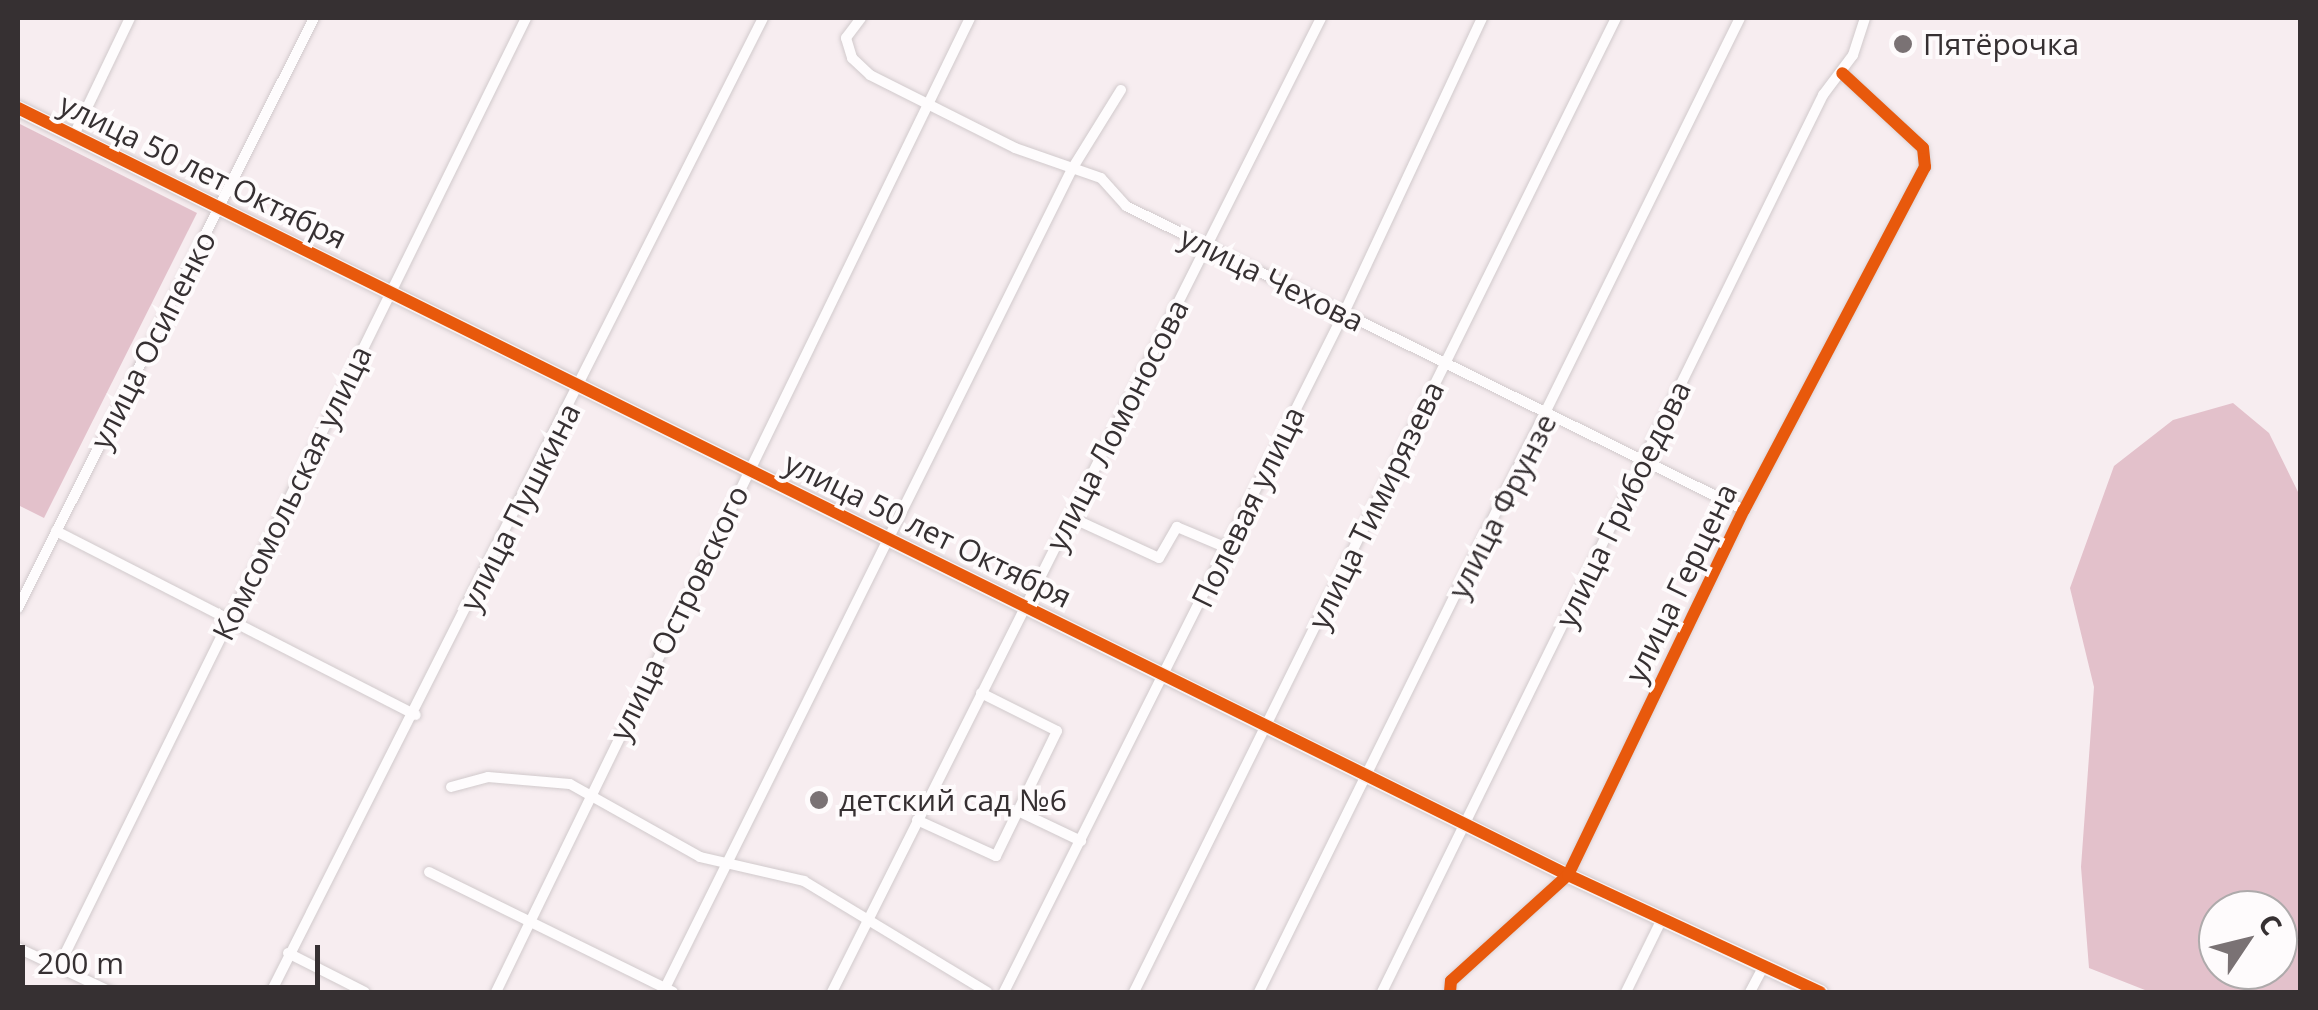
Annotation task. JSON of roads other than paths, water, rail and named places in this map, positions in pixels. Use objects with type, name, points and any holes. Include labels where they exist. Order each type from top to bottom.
[{"type":"street","points":[[73,137],[130,18]]},
{"type":"street","name":"улица Осипенко","points":[[18,608],[314,18]]},
{"type":"street","name":"Комсомольская улица","points":[[58,968],[526,18]]},
{"type":"street","name":"улица Пушкина","points":[[271,992],[416,715],[763,18]]},
{"type":"street","name":"улица Чехова","points":[[861,18],[846,38],[852,58],[870,76],[1072,170],[1101,178],[1126,206],[1550,411],[1744,510]]},
{"type":"street","name":"улица Островского","points":[[496,992],[970,18]]},
{"type":"street","name":"улица Ломоносова","points":[[832,992],[1321,18]]},
{"type":"street","name":"Полевая улица","points":[[1004,992],[1343,314],[1482,18]]},
{"type":"street","name":"улица Тимирязева","points":[[1134,992],[1616,18]]},
{"type":"street","name":"улица Фрунзе","points":[[1259,992],[1550,411],[1740,18]]},
{"type":"street","name":"улица Грибоедова","points":[[1382,992],[1823,95],[1842,73],[1865,18]]},
{"type":"street","name":"улица Герцена","points":[[1442,992],[1568,875],[1744,510],[1925,167],[1923,148],[1842,73]]},
{"type":"street","points":[[429,872],[667,991],[726,861],[1072,170],[1121,90]]},
{"type":"street","name":"улица 50 лет Октября","points":[[18,108],[393,290],[1568,875],[1820,992]]},
{"type":"street","points":[[1070,517],[1160,558],[1177,527],[1228,548]]},
{"type":"street","points":[[56,532],[416,715]]},
{"type":"street","points":[[917,820],[996,856],[1057,731],[981,694]]},
{"type":"street","points":[[452,786],[488,777],[570,784],[656,838],[804,881],[987,992]]},
{"type":"street","points":[[1018,811],[1081,841]]},
{"type":"street","points":[[1626,992],[1661,920]]},
{"type":"street","points":[[18,948],[111,992]]},
{"type":"street","points":[[288,954],[365,992]]},
{"type":"street","points":[[1750,992],[1764,966]]},
{"type":"place","name":"Пятёрочка","points":[[1903,44]]},
{"type":"place","name":"детский сад №6","points":[[819,800]]}]
